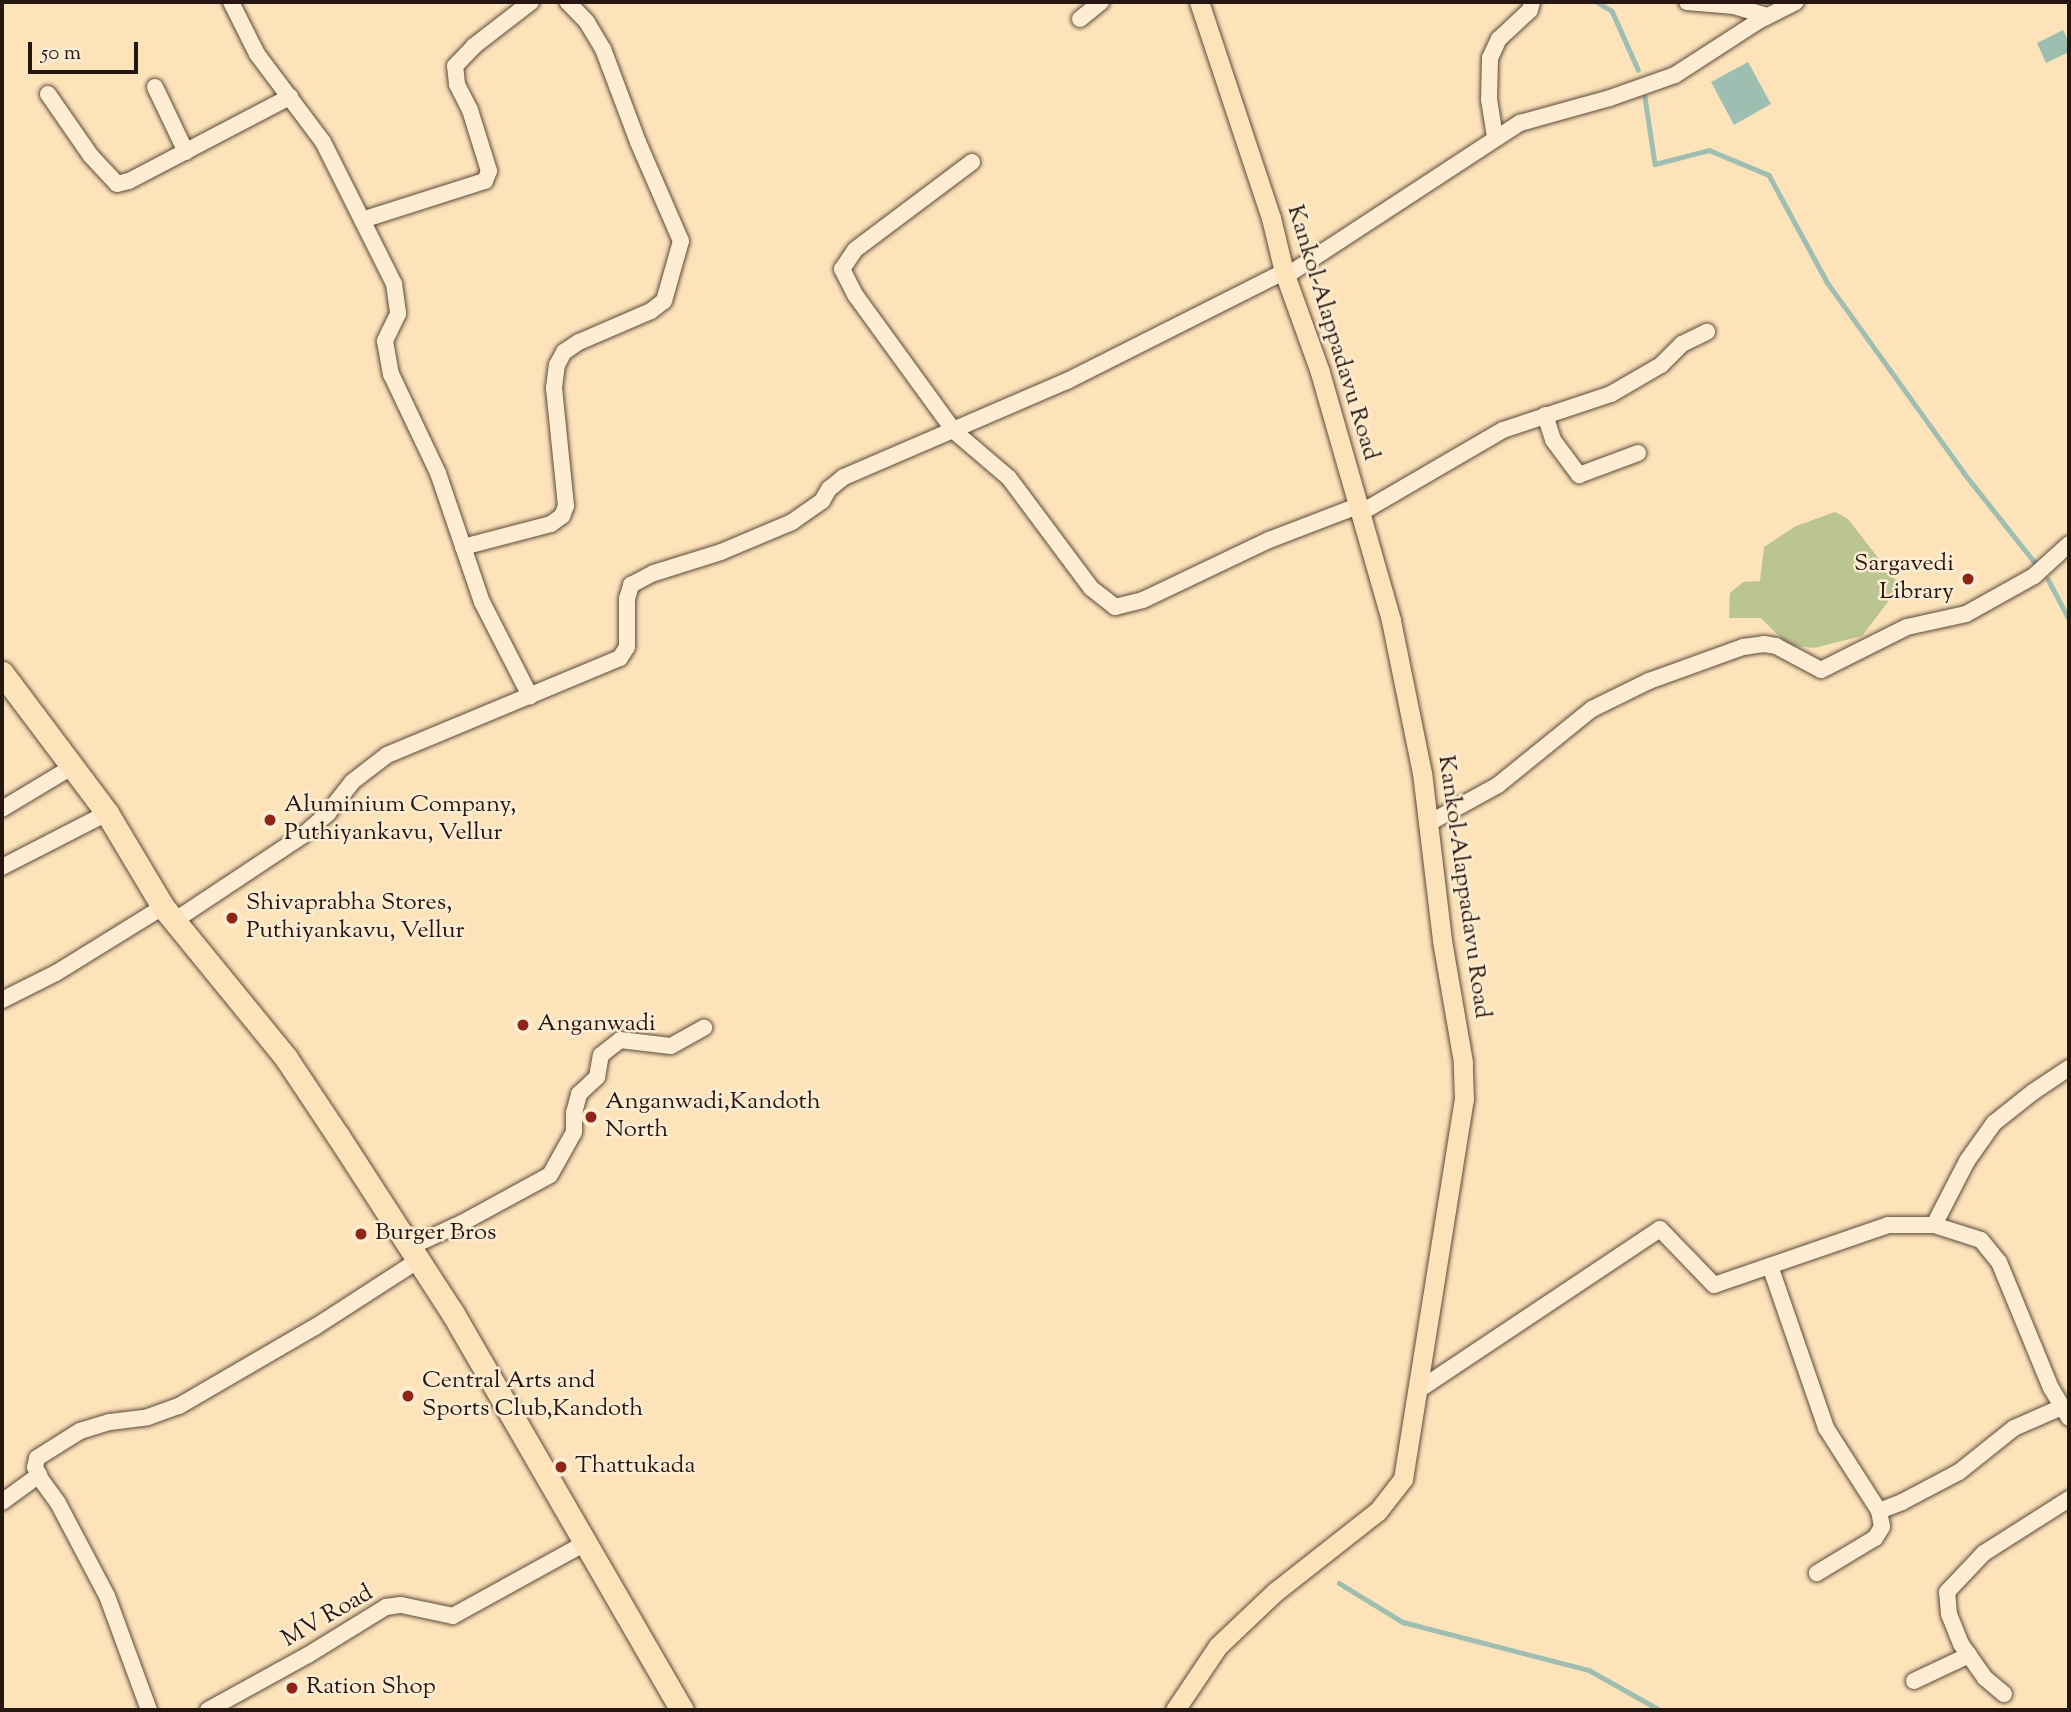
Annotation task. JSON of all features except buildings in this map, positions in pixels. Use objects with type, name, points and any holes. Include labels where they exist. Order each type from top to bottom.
[{"type":"highway","points":[[2,673],[107,813],[169,914],[286,1058],[452,1312],[682,1710]]},
{"type":"main road","name":"Kankol-Alappadavu Road","points":[[1175,1710],[1218,1646],[1275,1592],[1377,1511],[1404,1479],[1464,1099],[1463,1062],[1442,940],[1418,750],[1391,620],[1320,372],[1285,274],[1271,218],[1199,2]]},
{"type":"street","points":[[231,2],[257,54],[323,142],[394,284],[399,301],[398,314],[385,341],[391,374],[438,474],[482,602],[530,696]]},
{"type":"street","points":[[362,220],[485,181],[489,171],[470,110],[457,84],[456,66],[474,46],[531,2]]},
{"type":"street","points":[[464,547],[551,524],[562,516],[566,506],[555,388],[556,365],[564,352],[579,342],[651,311],[664,301],[681,241],[603,49],[587,22],[568,2]]},
{"type":"street","points":[[1080,19],[1101,2]]},
{"type":"street","points":[[1495,137],[1489,100],[1490,58],[1499,39],[1530,10],[1532,2]]},
{"type":"street","points":[[1687,2],[1734,6],[1767,16]]},
{"type":"street","points":[[2,1000],[169,914],[302,836],[328,813],[352,782],[387,755],[621,658],[627,647],[627,599],[631,585],[654,573],[721,552],[792,522],[822,501],[830,489],[844,477],[1076,377],[1285,274],[1440,178],[1495,137],[1532,118],[1610,98],[1675,75],[1767,16],[1796,2]]},
{"type":"street","points":[[155,87],[186,152]]},
{"type":"street","points":[[48,94],[91,156],[117,184],[186,152],[289,97]]},
{"type":"street","points":[[972,162],[865,242],[842,269],[856,296],[954,430],[1009,478],[1091,588],[1115,607],[1143,600],[1269,540],[1361,508],[1503,429],[1611,394],[1661,365],[1682,344],[1707,332]]},
{"type":"street","points":[[1545,415],[1553,440],[1579,475],[1638,453]]},
{"type":"street","points":[[1429,823],[1497,785],[1592,709],[1649,681],[1744,647],[1764,644],[1776,646],[1821,670],[1922,621],[1966,614],[2034,576],[2069,544]]},
{"type":"street","points":[[2,809],[72,767]]},
{"type":"street","points":[[2,867],[107,813]]},
{"type":"street","points":[[149,1710],[107,1596],[58,1503],[38,1475],[35,1467],[37,1458],[80,1431],[110,1422],[148,1417],[180,1406],[315,1326],[414,1254],[462,1223],[550,1175],[574,1132],[574,1113],[579,1094],[597,1077],[601,1055],[620,1040],[671,1046],[704,1028]]},
{"type":"street","points":[[1934,1225],[1967,1161],[1994,1123],[2069,1068]]},
{"type":"street","points":[[1417,1391],[1660,1229],[1714,1284],[1888,1226],[1934,1225],[1981,1240],[1999,1262],[2051,1388],[2066,1412],[2014,1428],[1959,1472],[1879,1511]]},
{"type":"street","points":[[1770,1266],[1826,1428],[1879,1511],[1882,1527],[1875,1538],[1817,1573]]},
{"type":"street","points":[[2,1502],[38,1475]]},
{"type":"street","points":[[2004,1694],[1985,1678],[1969,1655],[1949,1614],[1947,1592],[1984,1553],[2069,1499]]},
{"type":"street","name":"MV Road","points":[[208,1710],[386,1608],[401,1605],[453,1616],[587,1542]]},
{"type":"street","points":[[1914,1681],[1969,1655]]},
{"type":"green space","points":[[1835,512],[1848,519],[1900,586],[1862,636],[1814,648],[1788,645],[1761,618],[1729,618],[1730,593],[1743,582],[1760,581],[1764,547],[1796,526]]},
{"type":"shaded area","points":[[2063,30],[2069,42],[2069,52],[2046,63],[2037,43]]},
{"type":"shaded area","points":[[1748,62],[1771,104],[1734,125],[1711,82]]},
{"type":"waterway","points":[[1597,2],[1612,11],[1638,69]]},
{"type":"waterway","points":[[1645,97],[1655,164],[1709,150],[1769,175],[1827,282],[1964,473],[2036,564]]},
{"type":"waterway","points":[[2048,579],[2069,619]]},
{"type":"waterway","points":[[1339,1583],[1403,1622],[1589,1670],[1660,1710]]},
{"type":"place","name":"Sargavedi Library","points":[[1968,579]]},
{"type":"place","name":"Aluminium Company, Puthiyankavu, Vellur","points":[[270,820]]},
{"type":"place","name":"Shivaprabha Stores, Puthiyankavu, Vellur","points":[[232,918]]},
{"type":"place","name":"Anganwadi","points":[[523,1025]]},
{"type":"place","name":"Anganwadi,Kandoth North","points":[[591,1117]]},
{"type":"place","name":"Burger Bros","points":[[361,1234]]},
{"type":"place","name":"Central Arts and Sports Club,Kandoth","points":[[408,1396]]},
{"type":"place","name":"Thattukada","points":[[561,1467]]},
{"type":"place","name":"Ration Shop","points":[[292,1688]]}]
